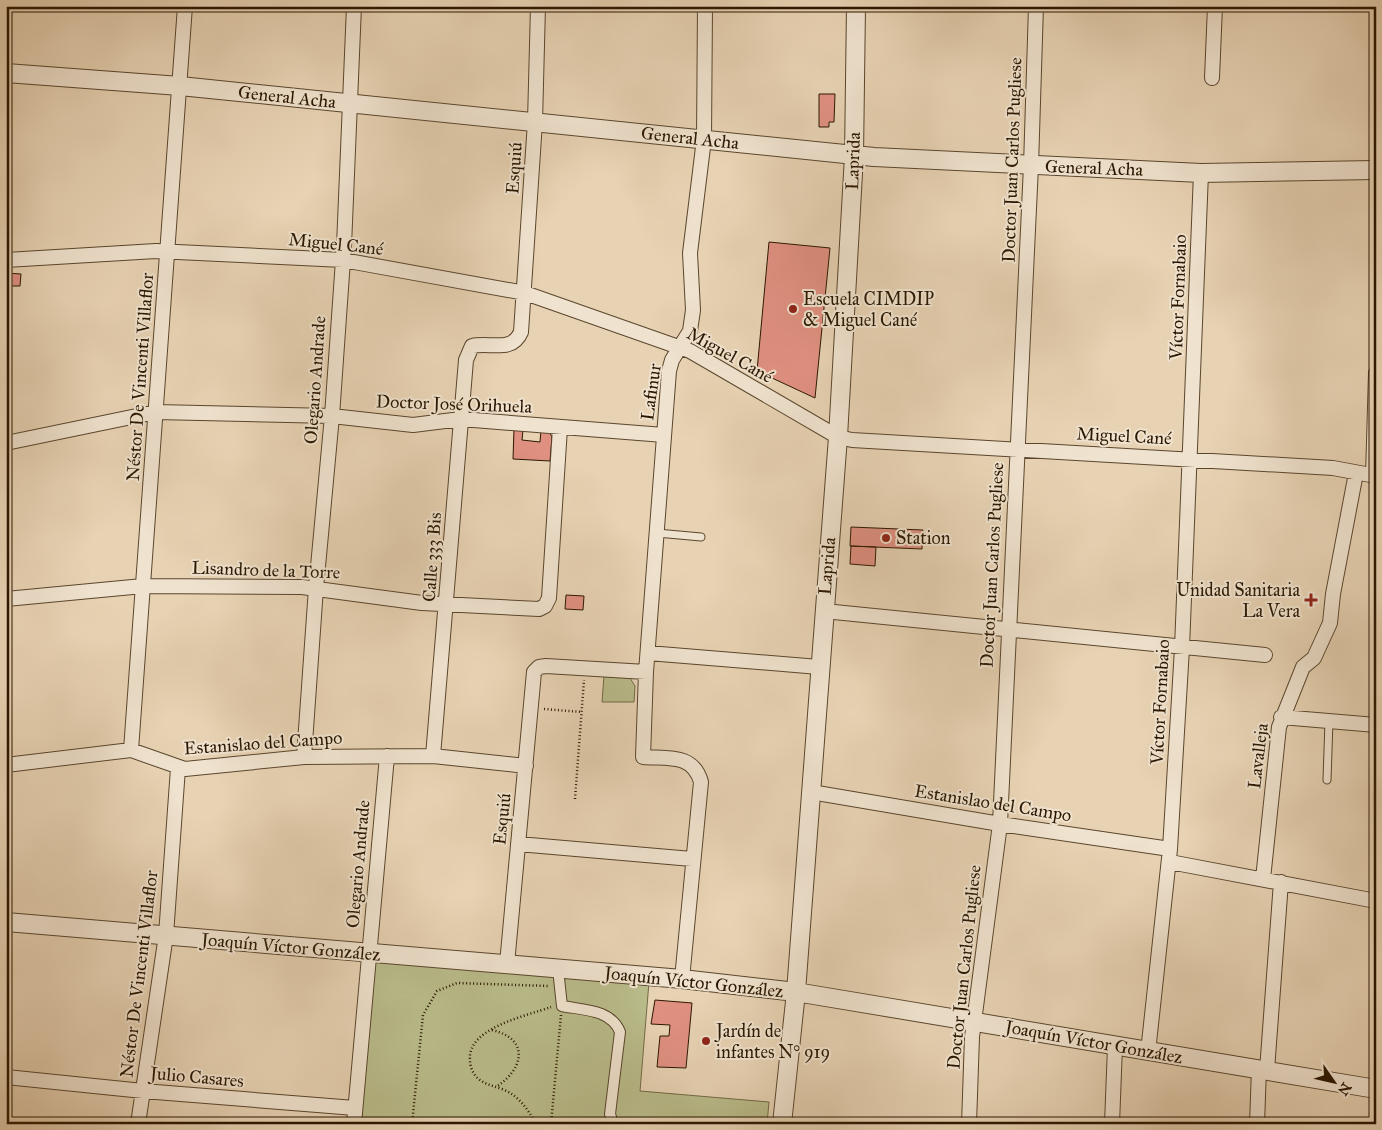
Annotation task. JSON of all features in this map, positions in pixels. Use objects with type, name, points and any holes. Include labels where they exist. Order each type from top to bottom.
[{"type":"street","name":"Néstor De Vincenti Villaflor","points":[[131,750],[185,6]]},
{"type":"street","name":"Olegario Andrade","points":[[304,757],[343,260],[354,6]]},
{"type":"street","name":"Esquiú","points":[[466,360],[472,346],[481,344],[511,345],[516,342],[521,332],[535,122],[538,6]]},
{"type":"street","name":"Lafinur","points":[[692,859],[701,782],[698,770],[683,760],[641,757],[670,371],[672,360],[690,331],[692,310],[690,253],[704,139],[705,6]]},
{"type":"street","name":"Laprida","points":[[782,1124],[796,992],[819,667],[838,437],[854,156],[856,6]]},
{"type":"street","name":"Doctor Juan Carlos Pugliese","points":[[969,1124],[974,1021],[1000,824],[1031,166],[1036,6]]},
{"type":"street","points":[[1212,78],[1215,6]]},
{"type":"street","name":"General Acha","points":[[6,73],[180,86],[854,156],[1031,166],[1201,172],[1376,170]]},
{"type":"street","name":"Víctor Fornabaio","points":[[1148,1052],[1170,855],[1182,648],[1201,172]]},
{"type":"street","name":"Miguel Cané","points":[[6,260],[168,252],[343,260],[525,293],[680,347],[838,437],[852,440],[1333,468],[1374,476]]},
{"type":"street","name":"Calle 333 Bis","points":[[434,756],[466,360]]},
{"type":"street","points":[[1374,476],[1376,374]]},
{"type":"street","name":"Doctor José Orihuela","points":[[6,443],[156,412],[332,416],[413,425],[461,420],[664,435]]},
{"type":"street","name":"Lisandro de la Torre","points":[[6,599],[143,586],[316,588],[447,604],[539,609],[545,606],[549,598],[560,428]]},
{"type":"street","name":"Lavalleja","points":[[1263,879],[1281,718],[1303,667],[1314,658],[1330,623],[1356,473]]},
{"type":"street","points":[[824,611],[1265,655]]},
{"type":"street","points":[[648,653],[819,667]]},
{"type":"street","name":"Esquiú","points":[[507,964],[533,678],[539,667],[585,668]]},
{"type":"street","points":[[585,668],[646,672]]},
{"type":"street","points":[[1281,718],[1376,725]]},
{"type":"street","name":"Estanislao del Campo","points":[[6,765],[131,750],[178,768],[194,769],[304,757],[387,756],[434,756],[526,766]]},
{"type":"street","name":"Olegario Andrade","points":[[354,1124],[387,756]]},
{"type":"street","name":"Néstor De Vincenti Villaflor","points":[[138,1124],[166,935],[178,768]]},
{"type":"street","name":"Estanislao del Campo","points":[[811,792],[1170,855],[1263,879],[1376,901]]},
{"type":"street","points":[[518,844],[692,859],[682,979]]},
{"type":"street","points":[[1257,1124],[1281,882]]},
{"type":"street","name":"Joaquín Víctor González","points":[[6,922],[368,954],[507,964],[558,977],[682,979],[796,992],[1376,1089]]},
{"type":"street","points":[[558,977],[562,1006],[603,1013],[617,1024],[620,1040],[610,1114],[613,1124]]},
{"type":"street","points":[[1112,1124],[1115,1046]]},
{"type":"street","name":"Julio Casares","points":[[6,1077],[143,1091],[355,1108]]},
{"type":"lane","points":[[657,532],[701,537]]},
{"type":"lane","points":[[1327,780],[1329,721]]},
{"type":"path","points":[[575,798],[585,668]]},
{"type":"path","points":[[531,708],[582,712]]},
{"type":"path","points":[[412,1124],[423,1015],[437,990],[457,983],[558,977]]},
{"type":"path","points":[[536,1124],[525,1106],[514,1096],[496,1087],[487,1085],[478,1078],[472,1069],[470,1059],[471,1048],[480,1035],[490,1030],[550,1007],[562,1006],[551,1124]]},
{"type":"path","points":[[490,1030],[504,1033],[512,1039],[518,1047],[519,1056],[513,1072],[496,1087]]},
{"type":"green space","points":[[604,676],[630,678],[635,686],[634,702],[602,702]]},
{"type":"green space","points":[[374,959],[649,982],[640,1091],[769,1102],[767,1124],[360,1124]]},
{"type":"building","points":[[819,94],[835,94],[834,122],[829,122],[829,127],[819,127]]},
{"type":"building","name":"Escuela CIMDIP & Miguel Cané","points":[[769,242],[830,248],[815,398],[757,371]]},
{"type":"building","points":[[6,273],[21,274],[20,286],[6,286]]},
{"type":"building","points":[[514,429],[523,430],[522,440],[540,442],[541,430],[549,431],[552,437],[550,461],[513,459]]},
{"type":"building","name":"Station","points":[[851,527],[923,530],[922,549],[850,546]]},
{"type":"building","points":[[851,546],[876,547],[875,566],[850,564]]},
{"type":"building","points":[[566,595],[584,596],[583,610],[565,609]]},
{"type":"building","name":"Jardín de infantes N° 919","points":[[655,1000],[692,1003],[686,1068],[657,1067],[660,1036],[669,1036],[670,1025],[651,1024]]},
{"type":"place","name":"Escuela CIMDIP & Miguel Cané","points":[[793,309]]},
{"type":"place","name":"Station","points":[[886,538]]},
{"type":"place","name":"Unidad Sanitaria La Vera","points":[[1311,600]]},
{"type":"place","name":"Jardín de infantes N° 919","points":[[706,1041]]}]
